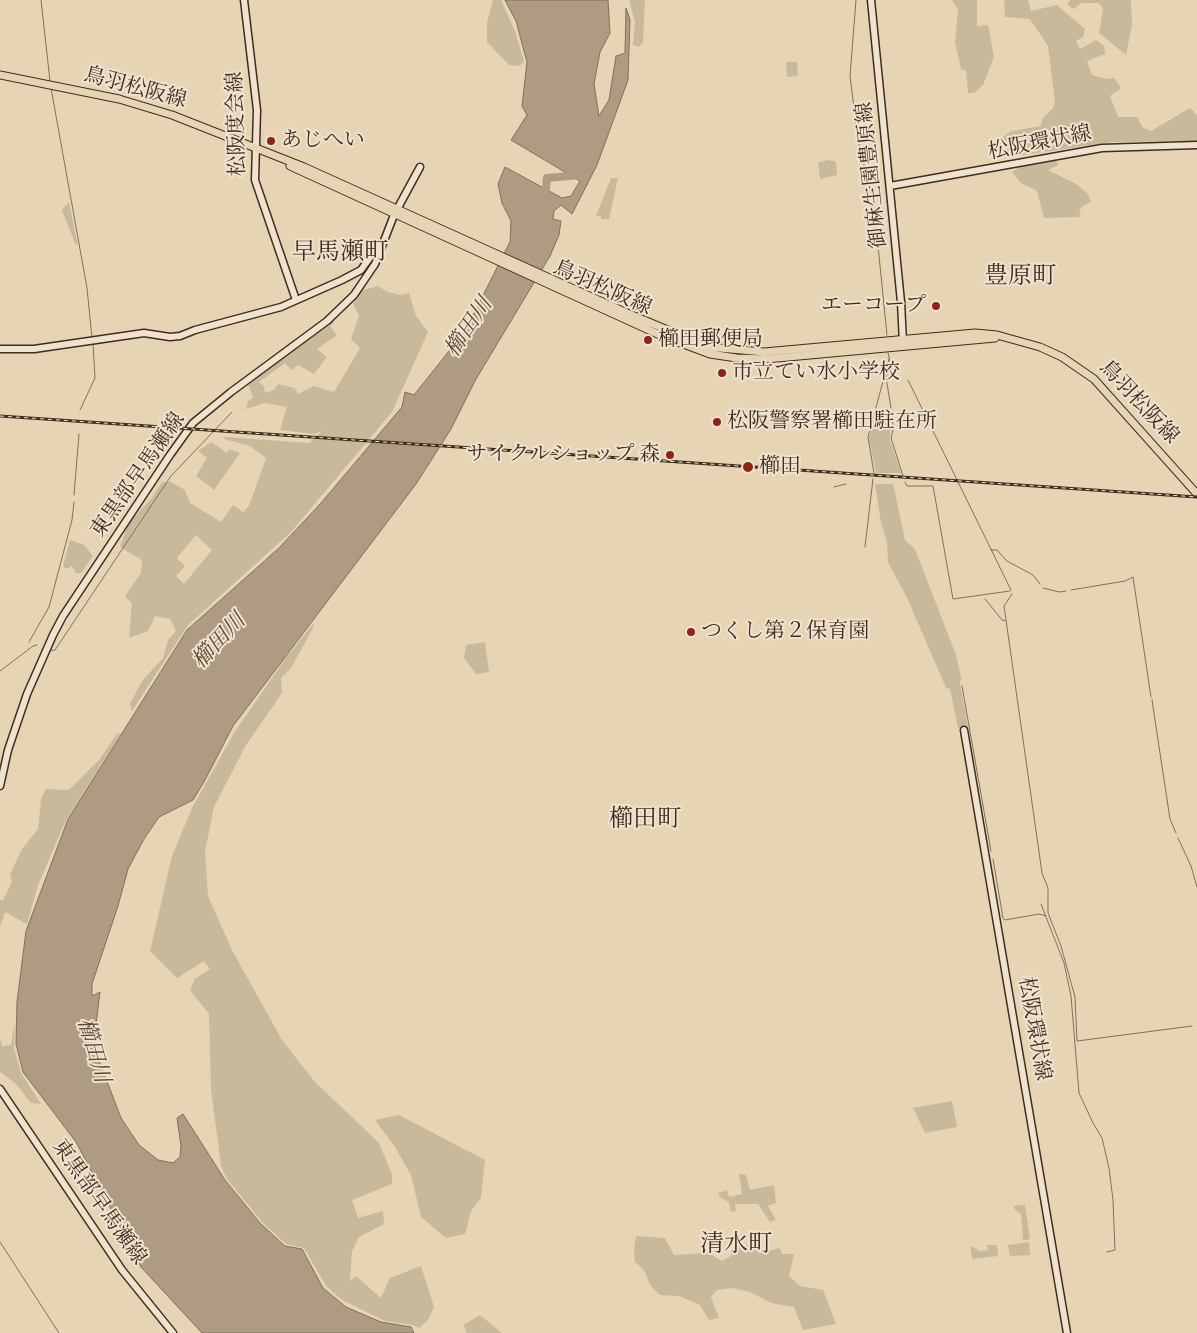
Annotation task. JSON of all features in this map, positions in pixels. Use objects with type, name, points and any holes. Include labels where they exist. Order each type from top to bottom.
[{"type":"main road","name":"松阪度会線","points":[[244,0],[256,103],[257,148],[255,180],[257,191],[296,300]]},
{"type":"main road","name":"御麻生園豊原線","points":[[872,0],[903,343]]},
{"type":"main road","name":"鳥羽松阪線","points":[[0,75],[118,99],[161,111],[257,148],[688,347],[730,357],[766,359],[903,343],[984,339],[1015,340],[1055,354],[1094,379],[1196,493]]},
{"type":"main road","name":"松阪環状線","points":[[890,186],[1102,148],[1197,145]]},
{"type":"main road","name":"東黒部早馬瀬線","points":[[0,786],[8,750],[27,694],[48,643],[63,616],[170,455],[193,423],[327,321],[346,303],[372,269],[385,236],[420,167]]},
{"type":"main road","points":[[0,349],[34,349],[144,334],[170,337],[180,336],[296,300],[359,271],[366,265],[385,236]]},
{"type":"main road","name":"松阪環状線","points":[[964,730],[1067,1333]]},
{"type":"main road","name":"東黒部早馬瀬線","points":[[0,1089],[122,1270],[173,1333]]},
{"type":"shaded area","points":[[493,0],[501,0],[515,31],[524,61],[520,66],[509,65],[487,42],[487,23]]},
{"type":"shaded area","points":[[629,0],[645,0],[643,43],[639,47],[633,45],[635,22]]},
{"type":"shaded area","points":[[952,0],[977,0],[977,26],[988,25],[994,57],[983,85],[974,93],[968,93],[966,71],[961,69],[955,42],[958,10]]},
{"type":"shaded area","points":[[1004,0],[1028,0],[1031,11],[1057,5],[1085,29],[1083,37],[1076,41],[1080,49],[1096,40],[1104,46],[1105,54],[1087,61],[1092,75],[1107,79],[1114,78],[1121,88],[1110,96],[1118,117],[1137,117],[1143,128],[1151,131],[1190,108],[1197,115],[1197,141],[1112,142],[1009,157],[1005,147],[999,148],[995,142],[1012,131],[1041,126],[1042,119],[1053,108],[1055,103],[1048,46],[1030,19],[1005,17]]},
{"type":"shaded area","points":[[1070,0],[1131,0],[1132,24],[1126,55],[1099,33],[1103,9],[1099,3],[1082,3],[1073,9],[1067,4]]},
{"type":"shaded area","points":[[786,62],[797,62],[798,76],[787,77]]},
{"type":"shaded area","points":[[1056,159],[1058,165],[1048,170],[1078,185],[1088,194],[1091,202],[1081,207],[1079,217],[1044,218],[1037,191],[1021,183],[1012,172],[1020,167]]},
{"type":"shaded area","points":[[829,160],[836,162],[837,175],[820,179],[818,162]]},
{"type":"shaded area","points":[[611,178],[618,178],[609,219],[601,219],[601,216],[596,216]]},
{"type":"shaded area","points":[[69,202],[78,246],[75,243],[62,210]]},
{"type":"shaded area","points":[[378,286],[388,292],[400,295],[409,293],[416,316],[428,332],[392,412],[291,532],[188,625],[132,711],[130,703],[143,680],[163,658],[168,640],[176,631],[170,619],[155,616],[148,631],[129,638],[132,603],[125,596],[141,573],[142,560],[120,547],[128,524],[151,499],[162,482],[171,482],[185,490],[190,503],[221,522],[233,505],[243,512],[249,506],[266,458],[250,446],[224,439],[225,437],[309,443],[323,430],[315,434],[280,430],[287,407],[265,403],[246,409],[248,401],[253,398],[248,384],[331,321],[335,322],[330,326],[337,335],[317,349],[327,357],[314,374],[298,365],[292,370],[285,363],[259,382],[264,386],[265,393],[274,390],[278,384],[295,388],[298,394],[314,386],[334,392],[360,348],[351,339],[359,316],[353,303],[363,290]],"holes":[[[196,535],[212,550],[184,584],[176,576],[185,566],[177,558]]]},
{"type":"shaded area","points":[[875,413],[891,413],[890,440],[901,473],[876,473],[869,438]]},
{"type":"shaded area","points":[[211,442],[227,453],[229,449],[240,453],[214,490],[196,476],[207,458],[198,451]]},
{"type":"shaded area","points":[[875,484],[893,484],[905,540],[915,549],[956,655],[968,727],[958,728],[950,689],[946,688],[908,600],[888,562],[887,542],[881,523]]},
{"type":"shaded area","points":[[70,540],[84,545],[93,556],[81,573],[76,573],[72,566],[66,569],[63,566]]},
{"type":"shaded area","points":[[313,624],[314,626],[291,668],[281,678],[282,693],[246,745],[214,807],[205,851],[208,896],[232,950],[282,1040],[314,1081],[379,1143],[392,1175],[392,1184],[352,1200],[358,1218],[383,1211],[384,1224],[359,1237],[352,1251],[350,1281],[356,1276],[381,1298],[390,1278],[421,1266],[434,1307],[428,1320],[419,1328],[413,1325],[385,1321],[342,1300],[326,1286],[304,1248],[286,1244],[262,1222],[227,1179],[221,1166],[211,1089],[209,1014],[190,990],[195,979],[210,969],[204,961],[177,978],[150,951],[172,856],[192,808],[234,733],[285,659]]},
{"type":"shaded area","points":[[485,642],[489,672],[476,674],[464,658],[466,645]]},
{"type":"shaded area","points":[[121,733],[66,820],[38,885],[27,924],[5,912],[0,927],[0,900],[3,900],[12,882],[10,874],[22,849],[38,829],[41,799],[46,789],[69,790],[99,760],[117,734]]},
{"type":"shaded area","points":[[15,1022],[14,1048],[21,1073],[41,1104],[31,1103],[16,1084],[0,1072],[0,1037],[2,1046],[11,1045]]},
{"type":"shaded area","points":[[952,1101],[957,1127],[925,1133],[913,1108]]},
{"type":"shaded area","points":[[399,1115],[485,1160],[481,1198],[471,1211],[465,1234],[446,1238],[421,1217],[411,1175],[395,1147],[375,1120]]},
{"type":"shaded area","points":[[739,1174],[746,1175],[750,1190],[774,1185],[776,1203],[768,1206],[776,1220],[770,1222],[758,1204],[735,1204],[736,1211],[731,1212],[729,1202],[721,1198],[718,1193],[727,1190],[729,1197],[742,1194]]},
{"type":"shaded area","points":[[1025,1205],[1030,1239],[1023,1240],[1021,1214],[1015,1210],[1014,1206]]},
{"type":"shaded area","points":[[636,1236],[665,1238],[674,1255],[708,1253],[722,1261],[731,1256],[733,1246],[752,1245],[759,1253],[780,1248],[782,1254],[794,1254],[789,1276],[800,1286],[823,1290],[836,1324],[803,1330],[794,1307],[771,1303],[750,1292],[732,1288],[717,1290],[711,1297],[719,1318],[709,1320],[700,1305],[679,1296],[660,1295],[650,1285],[644,1270],[635,1262]]},
{"type":"shaded area","points":[[1029,1242],[1030,1255],[1010,1256],[1008,1245]]},
{"type":"shaded area","points":[[987,1245],[997,1245],[998,1256],[972,1259],[970,1246],[980,1251],[988,1250]]},
{"type":"shaded area","points":[[480,1315],[502,1333],[467,1333],[463,1325]]},
{"type":"water","points":[[505,0],[608,0],[610,33],[600,52],[594,84],[599,116],[609,100],[616,56],[625,53],[626,8],[630,20],[628,80],[597,165],[572,214],[561,205],[554,211],[553,219],[561,221],[559,235],[550,256],[476,379],[451,429],[416,484],[233,726],[193,800],[159,817],[144,839],[128,869],[118,906],[92,984],[92,996],[100,992],[94,1041],[100,1063],[121,1118],[139,1145],[158,1160],[173,1163],[180,1157],[181,1146],[177,1118],[183,1114],[225,1180],[260,1223],[285,1246],[302,1249],[323,1288],[346,1307],[381,1322],[411,1327],[414,1333],[202,1333],[141,1267],[76,1142],[23,1072],[16,1044],[17,1002],[26,931],[68,819],[187,630],[279,548],[321,503],[402,407],[405,392],[414,395],[465,331],[510,242],[511,221],[502,203],[498,184],[505,167],[562,198],[571,196],[580,181],[511,140],[527,115],[522,106],[527,62],[516,21]]},
{"type":"waterway","points":[[41,0],[50,81]]},
{"type":"waterway","points":[[856,0],[850,76],[858,140],[874,206],[887,335]]},
{"type":"waterway","points":[[51,88],[87,288],[92,338]]},
{"type":"waterway","name":"櫛田川","points":[[545,198],[547,178],[580,175]]},
{"type":"waterway","points":[[80,410],[95,378],[93,344]]},
{"type":"waterway","points":[[888,353],[891,365],[886,377],[891,408]]},
{"type":"waterway","points":[[874,473],[868,437],[889,359]]},
{"type":"waterway","points":[[908,380],[1011,590]]},
{"type":"waterway","points":[[49,651],[55,650],[171,476],[232,412]]},
{"type":"waterway","points":[[892,412],[893,430],[891,438],[903,476]]},
{"type":"waterway","points":[[74,495],[79,434]]},
{"type":"waterway","points":[[865,547],[873,479]]},
{"type":"waterway","points":[[905,482],[907,486],[933,486],[953,599],[1010,591]]},
{"type":"waterway","points":[[834,487],[846,484]]},
{"type":"waterway","points":[[29,642],[49,607],[72,520],[74,502]]},
{"type":"waterway","points":[[991,550],[997,550],[1007,561],[1033,575],[1040,584]]},
{"type":"waterway","points":[[1071,590],[1125,581],[1133,577],[1151,697]]},
{"type":"waterway","points":[[1043,588],[1059,592],[1066,591]]},
{"type":"waterway","points":[[1006,620],[1004,606],[1012,594]]},
{"type":"waterway","points":[[985,599],[1003,621],[1006,620],[1042,873],[1048,888],[1048,913],[1061,946],[1075,997],[1077,1041],[1192,1026]]},
{"type":"waterway","points":[[0,671],[37,645]]},
{"type":"waterway","points":[[962,686],[991,851]]},
{"type":"waterway","points":[[1152,700],[1170,819],[1176,833]]},
{"type":"waterway","points":[[1178,838],[1191,866],[1197,887]]},
{"type":"waterway","points":[[993,859],[1003,918],[1005,920],[1039,914],[1046,916]]},
{"type":"waterway","points":[[1041,904],[1064,963],[1071,996],[1079,1093],[1102,1138],[1109,1168],[1113,1200],[1115,1250],[1107,1252]]},
{"type":"waterway","points":[[0,1242],[59,1333]]},
{"type":"railway","points":[[0,416],[1197,497]]},
{"type":"place","name":"あじへい","points":[[271,141]]},
{"type":"place","name":"エーコープ","points":[[936,306]]},
{"type":"place","name":"櫛田郵便局","points":[[648,340]]},
{"type":"place","name":"市立てい水小学校","points":[[722,373]]},
{"type":"place","name":"松阪警察署櫛田駐在所","points":[[717,422]]},
{"type":"place","name":"サイクルショップ 森","points":[[670,455]]},
{"type":"place","name":"櫛田","points":[[748,467]]},
{"type":"place","name":"つくし第２保育園","points":[[691,632]]},
{"type":"district","name":"早馬瀬町","points":[[340,254]]},
{"type":"district","name":"豊原町","points":[[1020,278]]},
{"type":"district","name":"櫛田町","points":[[645,821]]},
{"type":"district","name":"清水町","points":[[736,1246]]}]
